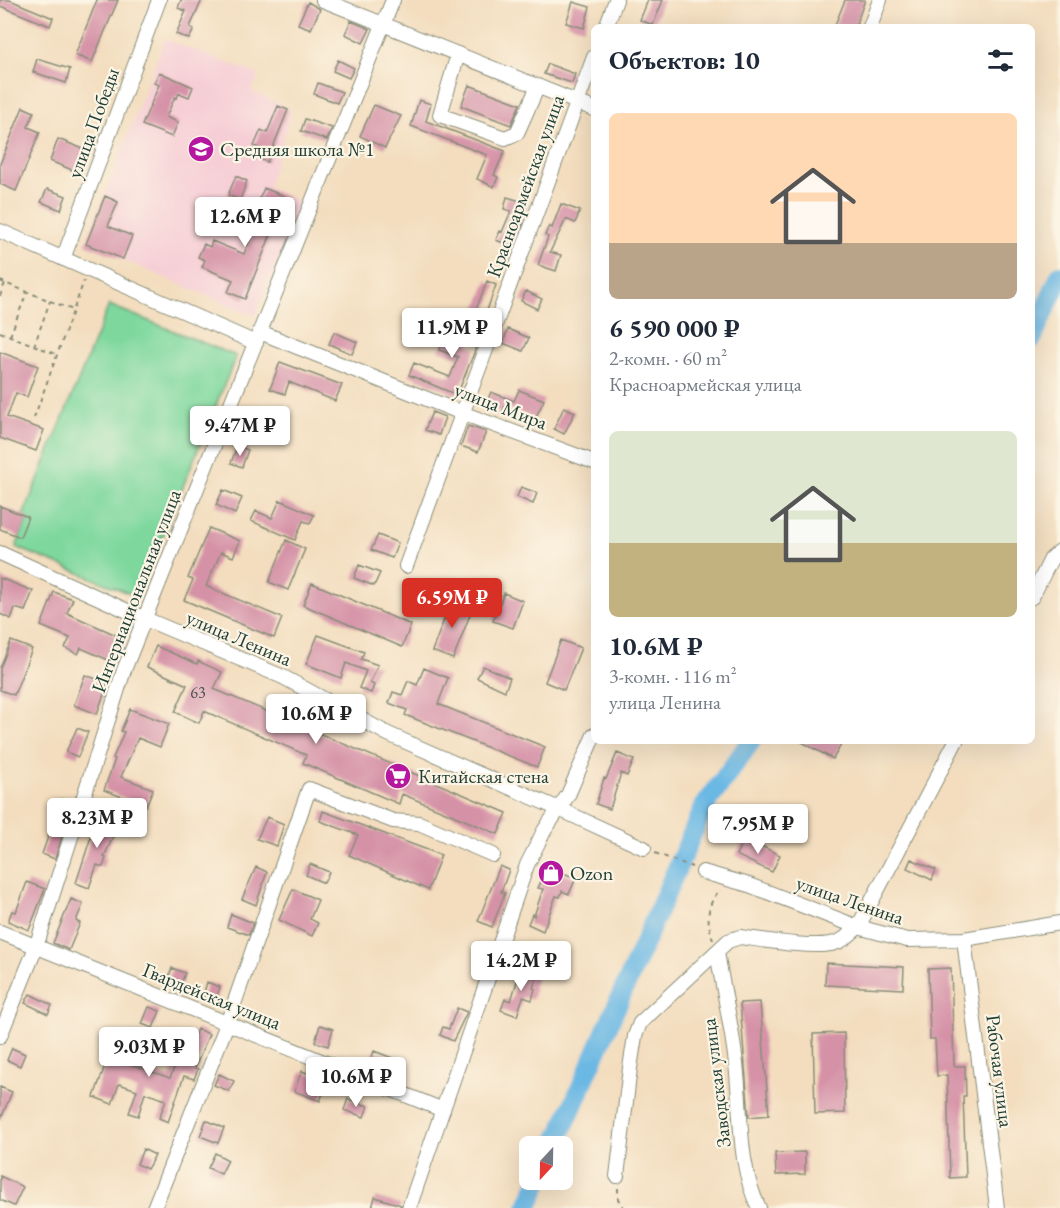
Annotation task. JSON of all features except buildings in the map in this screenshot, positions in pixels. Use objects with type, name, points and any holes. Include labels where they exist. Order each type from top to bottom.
[{"type":"street","name":"улица Победы","points":[[63,259],[159,0]]},
{"type":"street","points":[[323,0],[591,108]]},
{"type":"street","name":"Интернациональная улица","points":[[0,1036],[36,947],[124,670],[393,0]]},
{"type":"street","points":[[607,24],[616,0]]},
{"type":"street","points":[[871,24],[880,0]]},
{"type":"street","points":[[458,54],[440,115],[504,138],[517,133],[538,86]]},
{"type":"street","name":"Красноармейская улица","points":[[406,566],[591,65]]},
{"type":"street","name":"улица Мира","points":[[0,231],[63,259],[258,337],[591,461]]},
{"type":"street","points":[[1035,591],[1051,559],[1060,551]]},
{"type":"street","name":"улица Ленина","points":[[0,553],[283,677],[388,734],[644,848]]},
{"type":"street","points":[[409,1208],[527,865],[544,831],[568,795],[591,742]]},
{"type":"street","points":[[617,1176],[631,1057],[640,1023],[728,941],[741,937],[817,945],[835,943],[848,936],[858,927],[955,744]]},
{"type":"street","points":[[154,1208],[227,1024],[309,789],[393,821],[419,823],[493,855]]},
{"type":"street","name":"улица Ленина","points":[[703,872],[730,879],[858,927],[907,940],[964,939],[1060,923]]},
{"type":"street","name":"Гвардейская улица","points":[[0,932],[443,1110]]},
{"type":"street","name":"Рабочая улица","points":[[964,939],[997,1208]]},
{"type":"street","name":"Заводская улица","points":[[717,952],[736,1064],[745,1170],[750,1190],[759,1208]]},
{"type":"path","points":[[34,418],[88,269]]},
{"type":"path","points":[[0,281],[73,310]]},
{"type":"path","points":[[0,296],[5,283]]},
{"type":"path","points":[[10,336],[27,292]]},
{"type":"path","points":[[34,346],[50,301]]},
{"type":"path","points":[[0,332],[57,354]]},
{"type":"path","points":[[644,848],[703,872]]},
{"type":"path","points":[[717,952],[707,923],[708,911],[714,897],[730,879]]},
{"type":"path","points":[[617,1176],[618,1198],[624,1208]]},
{"type":"shaded area","name":"Средняя школа №1","points":[[165,39],[259,75],[251,91],[292,110],[268,187],[302,204],[255,316],[86,244]]},
{"type":"green space","points":[[109,305],[236,356],[138,597],[16,547],[28,518],[23,516]]},
{"type":"waterway","points":[[1035,332],[1060,275]]},
{"type":"waterway","points":[[559,1136],[704,807],[749,744]]},
{"type":"waterway","points":[[527,1208],[535,1190]]},
{"type":"place","name":"Средняя школа №1","points":[[201,149]]},
{"type":"place","name":"Китайская стена","points":[[398,776]]},
{"type":"place","name":"Ozon","points":[[551,873]]}]
